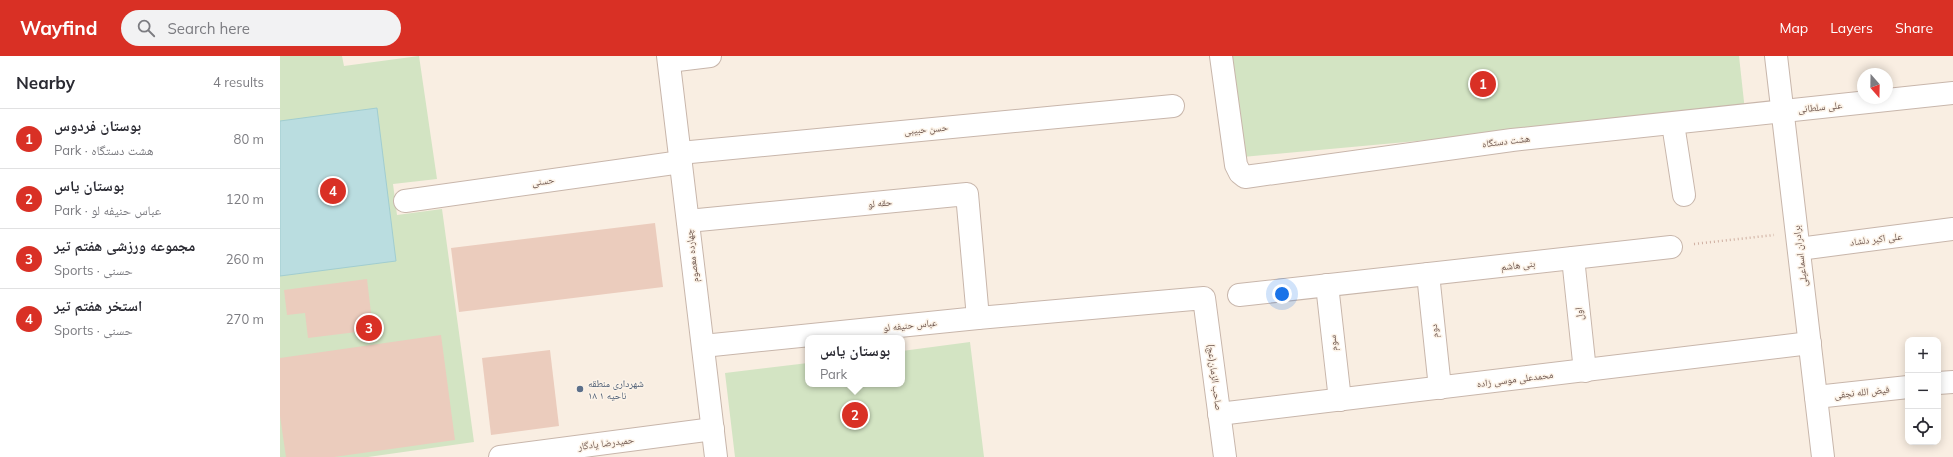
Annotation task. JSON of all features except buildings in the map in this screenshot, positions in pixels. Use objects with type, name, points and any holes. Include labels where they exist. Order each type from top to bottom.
[{"type":"street","points":[[669,59],[710,56]]},
{"type":"street","name":"هشت دستگاه","points":[[1220,56],[1236,165],[1240,173],[1245,177],[1512,140],[1783,112]]},
{"type":"street","name":"برادران اسماعیلی","points":[[1776,56],[1823,457]]},
{"type":"street","name":"چهارده معصوم","points":[[669,59],[716,457]]},
{"type":"street","name":"علی سلطانی","points":[[1783,112],[1953,93]]},
{"type":"street","name":"حسن حبیبی","points":[[680,157],[1173,106]]},
{"type":"street","points":[[1673,124],[1684,195]]},
{"type":"street","name":"حسنی","points":[[405,201],[680,157]]},
{"type":"street","name":"حقه لو","points":[[688,221],[967,194],[978,318]]},
{"type":"street","name":"علی اکبر دلشاد","points":[[1798,240],[1953,229]]},
{"type":"street","name":"بنی هاشم","points":[[1239,295],[1671,247]]},
{"type":"street","name":"اول","points":[[1573,258],[1585,370]]},
{"type":"street","name":"دوم","points":[[1428,274],[1440,388]]},
{"type":"street","name":"سوم","points":[[1327,285],[1340,400]]},
{"type":"street","name":"عباس حنیفه لو","points":[[811,335],[978,318],[1204,298]]},
{"type":"street","name":"صاحب الزمان(عج)","points":[[1204,298],[1225,457]]},
{"type":"street","name":"عباس حنیفه لو","points":[[703,346],[805,336]]},
{"type":"street","name":"محمدعلی موسی زاده","points":[[1219,414],[1810,343]]},
{"type":"street","points":[[1941,383],[1953,382]]},
{"type":"street","name":"فیض الله نجفی","points":[[1816,397],[1905,387]]},
{"type":"street","name":"حمیدرضا یادگار","points":[[500,457],[713,429]]},
{"type":"path","points":[[1671,247],[1798,240]]},
{"type":"green space","points":[[280,56],[342,56],[344,66],[419,56],[437,179],[393,184],[397,215],[442,209],[474,442],[368,457],[280,457]]},
{"type":"green space","points":[[1222,56],[1739,56],[1745,111],[1232,158]]},
{"type":"green space","points":[[970,342],[984,457],[735,457],[725,373],[805,363],[805,387],[905,387],[905,351]]},
{"type":"water","points":[[377,108],[396,261],[280,276],[280,121]]},
{"type":"place","name":"بوستان فردوس","points":[[1483,84]]},
{"type":"place","name":"استخر هفتم تیر","points":[[333,191]]},
{"type":"place","name":"مجموعه ورزشی هفتم تیر","points":[[369,328]]},
{"type":"place","name":"شهرداری منطقه ۱۸ ناحیه ۱","points":[[580,389]]},
{"type":"place","name":"بوستان یاس","points":[[855,415]]}]
